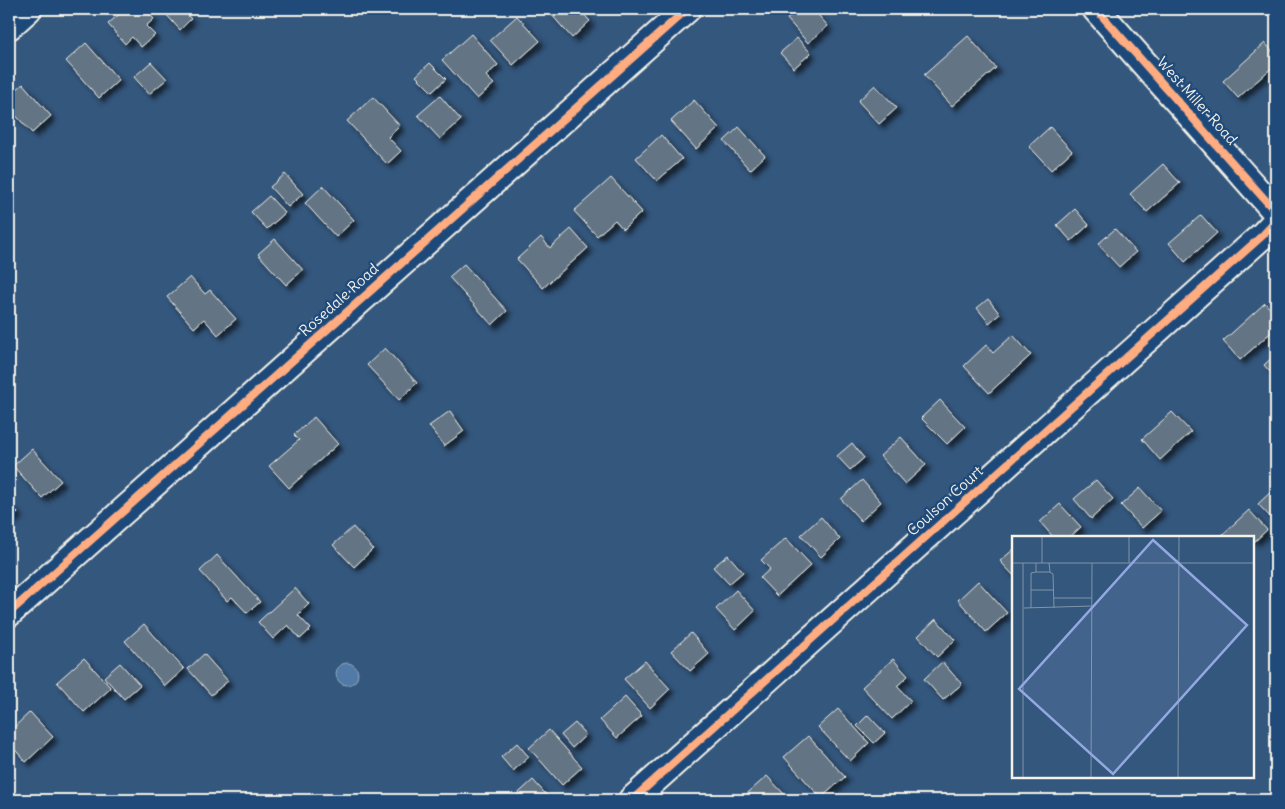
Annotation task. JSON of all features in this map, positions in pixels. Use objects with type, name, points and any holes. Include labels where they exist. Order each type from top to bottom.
[{"type":"street","points":[[9,26],[28,9]]},
{"type":"street","name":"Rosedale Road","points":[[9,613],[687,9]]},
{"type":"street","name":"West Miller Road","points":[[1096,9],[1276,212]]},
{"type":"street","name":"Coulson Court","points":[[632,800],[1263,235],[1276,221]]},
{"type":"water","points":[[347,663],[355,666],[358,674],[355,682],[347,685],[339,682],[336,674],[339,666]]},
{"type":"building","points":[[125,9],[145,9],[154,19],[146,26],[155,35],[141,47],[132,37],[125,44],[108,24]]},
{"type":"building","points":[[170,9],[182,9],[191,19],[180,30],[165,13]]},
{"type":"building","points":[[554,9],[579,9],[590,21],[572,38],[550,13]]},
{"type":"building","points":[[798,9],[813,9],[828,26],[808,43],[787,19]]},
{"type":"building","points":[[517,16],[540,41],[513,65],[490,40]]},
{"type":"building","points":[[471,34],[498,65],[486,76],[494,84],[477,99],[442,60]]},
{"type":"building","points":[[968,36],[996,68],[952,106],[924,75]]},
{"type":"building","points":[[797,38],[811,53],[794,68],[780,53]]},
{"type":"building","points":[[86,43],[119,80],[99,98],[66,61]]},
{"type":"building","points":[[1265,43],[1276,55],[1276,64],[1238,98],[1223,81]]},
{"type":"building","points":[[151,62],[167,79],[149,94],[134,77]]},
{"type":"building","points":[[430,63],[446,79],[432,92],[416,76]]},
{"type":"building","points":[[23,84],[51,116],[32,133],[9,108],[9,96]]},
{"type":"building","points":[[875,85],[897,108],[879,124],[858,101]]},
{"type":"building","points":[[440,96],[461,120],[440,139],[418,115]]},
{"type":"building","points":[[373,97],[400,126],[388,137],[401,151],[387,164],[347,121]]},
{"type":"building","points":[[694,100],[719,128],[696,149],[671,121]]},
{"type":"building","points":[[739,127],[765,156],[750,170],[724,141]]},
{"type":"building","points":[[1050,127],[1072,151],[1051,170],[1029,146]]},
{"type":"building","points":[[661,135],[682,159],[657,181],[636,158]]},
{"type":"building","points":[[1163,164],[1180,183],[1147,212],[1130,194]]},
{"type":"building","points":[[285,174],[303,194],[288,207],[270,187]]},
{"type":"building","points":[[611,178],[642,212],[623,229],[615,220],[597,236],[574,211]]},
{"type":"building","points":[[323,186],[354,220],[336,237],[305,203]]},
{"type":"building","points":[[269,196],[285,213],[267,229],[251,212]]},
{"type":"building","points":[[1075,209],[1089,225],[1071,241],[1057,225]]},
{"type":"building","points":[[1201,215],[1217,233],[1185,262],[1169,243]]},
{"type":"building","points":[[571,229],[588,248],[543,288],[517,259],[541,237],[550,248]]},
{"type":"building","points":[[1115,229],[1136,252],[1119,267],[1098,244]]},
{"type":"building","points":[[275,239],[303,270],[286,285],[258,254]]},
{"type":"building","points":[[464,264],[507,311],[492,325],[449,277]]},
{"type":"building","points":[[190,277],[205,294],[210,290],[236,319],[218,335],[204,319],[194,328],[167,297]]},
{"type":"building","points":[[988,299],[1000,314],[989,323],[977,308]]},
{"type":"building","points":[[1265,303],[1276,315],[1276,328],[1240,360],[1223,341]]},
{"type":"building","points":[[1013,335],[1031,355],[989,393],[964,366],[986,345],[993,353]]},
{"type":"building","points":[[385,348],[417,383],[399,400],[367,365]]},
{"type":"building","points":[[1276,354],[1276,379],[1264,365]]},
{"type":"building","points":[[940,400],[965,427],[947,444],[921,418]]},
{"type":"building","points":[[450,411],[464,431],[444,446],[429,426]]},
{"type":"building","points":[[1172,412],[1191,432],[1160,460],[1142,439]]},
{"type":"building","points":[[314,417],[338,444],[289,488],[269,466],[299,440],[294,435]]},
{"type":"building","points":[[901,437],[926,465],[905,484],[880,456]]},
{"type":"building","points":[[852,443],[864,458],[850,470],[837,456]]},
{"type":"building","points":[[32,449],[61,481],[42,498],[13,466]]},
{"type":"building","points":[[862,480],[881,502],[861,521],[841,499]]},
{"type":"building","points":[[1096,480],[1113,499],[1091,519],[1074,499]]},
{"type":"building","points":[[1140,488],[1161,511],[1142,528],[1121,505]]},
{"type":"building","points":[[1274,489],[1276,491],[1276,515],[1272,519],[1258,504]]},
{"type":"building","points":[[9,503],[18,513],[9,521]]},
{"type":"building","points":[[1060,504],[1081,527],[1071,536],[1052,536],[1040,522]]},
{"type":"building","points":[[1249,510],[1267,530],[1255,541],[1255,536],[1222,535]]},
{"type":"building","points":[[821,517],[840,539],[821,557],[801,535]]},
{"type":"building","points":[[353,527],[373,549],[354,567],[333,545]]},
{"type":"building","points":[[786,538],[811,565],[777,596],[760,578],[770,569],[761,560]]},
{"type":"building","points":[[1012,551],[1012,574],[1000,561]]},
{"type":"building","points":[[217,555],[260,602],[247,613],[232,597],[227,601],[200,571]]},
{"type":"building","points":[[728,555],[743,572],[729,584],[713,567]]},
{"type":"building","points":[[978,581],[1007,613],[986,632],[958,600]]},
{"type":"building","points":[[295,588],[309,604],[298,615],[311,629],[300,639],[288,625],[273,639],[258,622]]},
{"type":"building","points":[[736,590],[755,611],[735,630],[716,609]]},
{"type":"building","points":[[936,619],[955,640],[937,657],[918,636]]},
{"type":"building","points":[[144,624],[184,669],[165,686],[125,641]]},
{"type":"building","points":[[691,633],[709,654],[690,671],[671,651]]},
{"type":"building","points":[[204,654],[228,681],[211,695],[188,669]]},
{"type":"building","points":[[84,658],[111,688],[84,712],[57,682]]},
{"type":"building","points":[[893,659],[908,676],[897,686],[911,701],[892,719],[862,687]]},
{"type":"building","points":[[645,661],[670,689],[650,708],[624,679]]},
{"type":"building","points":[[942,662],[962,684],[943,700],[924,679]]},
{"type":"building","points":[[120,663],[140,685],[124,699],[104,677]]},
{"type":"building","points":[[625,697],[642,716],[617,738],[600,720]]},
{"type":"building","points":[[838,709],[869,743],[850,761],[818,727]]},
{"type":"building","points":[[30,712],[53,737],[26,762],[9,743],[9,732]]},
{"type":"building","points":[[868,715],[885,733],[874,743],[857,726]]},
{"type":"building","points":[[575,723],[586,735],[572,748],[561,735]]},
{"type":"building","points":[[549,730],[582,767],[562,785],[529,748]]},
{"type":"building","points":[[808,736],[845,777],[821,798],[784,757]]},
{"type":"building","points":[[517,743],[529,757],[513,771],[501,757]]},
{"type":"building","points":[[767,776],[787,797],[783,800],[741,799]]},
{"type":"building","points":[[533,780],[551,800],[511,800]]},
{"type":"cycle path","points":[[9,613],[687,9]]},
{"type":"cycle path","points":[[1096,9],[1276,212]]},
{"type":"cycle path","points":[[632,800],[1263,235],[1276,221]]}]
